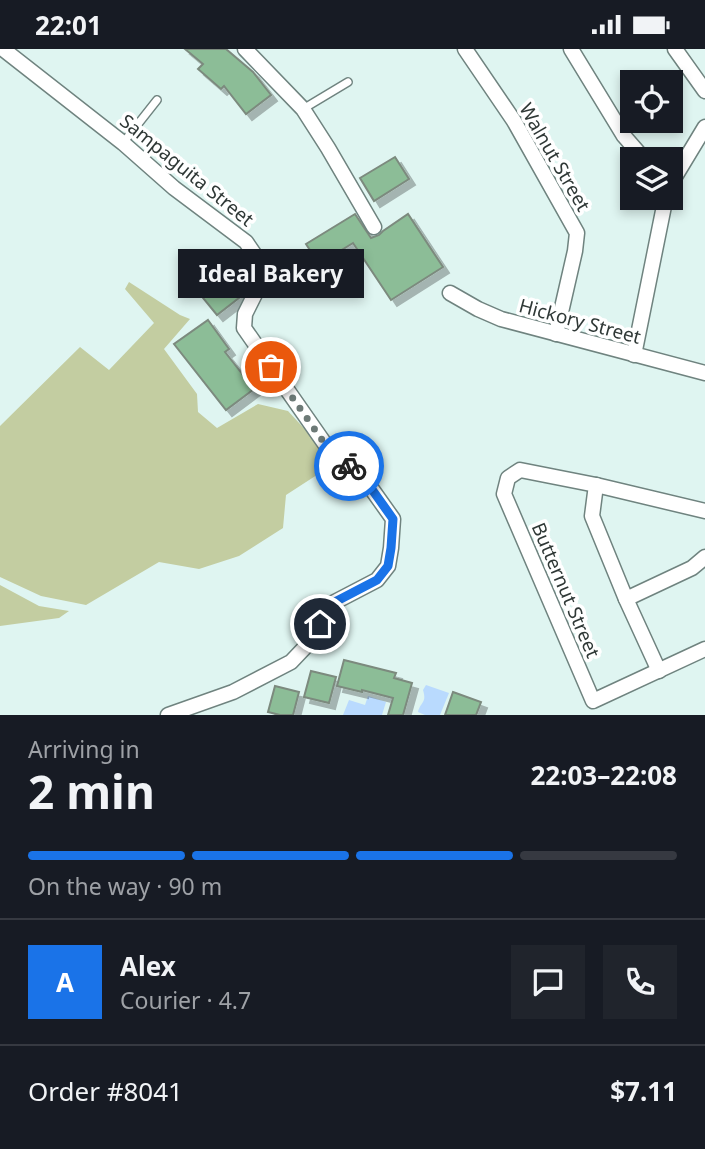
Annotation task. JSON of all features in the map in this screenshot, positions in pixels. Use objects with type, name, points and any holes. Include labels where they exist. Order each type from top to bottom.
[{"type":"street","name":"Sampaguita Street","points":[[3,49],[123,143],[174,188],[246,241],[259,261],[261,282],[244,314],[244,328],[325,444],[366,481],[393,519],[388,566],[377,580],[325,609],[310,642],[291,662],[233,692],[168,715]]},
{"type":"street","name":"Walnut Street","points":[[465,49],[514,121],[577,233],[556,334]]},
{"type":"street","points":[[571,49],[624,136],[634,147]]},
{"type":"street","points":[[675,49],[705,91]]},
{"type":"street","points":[[254,52],[303,109],[374,227]]},
{"type":"street","points":[[683,163],[705,127]]},
{"type":"street","points":[[634,355],[663,210]]},
{"type":"street","name":"Hickory Street","points":[[450,293],[500,319],[705,373]]},
{"type":"street","name":"Butternut Street","points":[[596,485],[520,470],[508,478],[505,494],[593,701],[660,671]]},
{"type":"street","points":[[705,511],[596,485],[592,516],[626,599],[660,671],[705,649]]},
{"type":"street","points":[[626,599],[692,568],[705,557]]},
{"type":"lane","points":[[303,109],[348,82]]},
{"type":"lane","points":[[123,143],[157,100]]},
{"type":"green space","points":[[129,282],[190,319],[164,349],[197,394],[198,412],[217,428],[258,404],[288,411],[325,451],[323,471],[286,495],[283,528],[239,556],[199,569],[159,562],[86,605],[41,596],[0,577],[0,426],[80,347],[109,370],[154,323],[125,289]]},
{"type":"green space","points":[[0,585],[39,606],[69,611],[59,618],[0,626]]},
{"type":"water","points":[[426,685],[449,693],[440,715],[418,712],[424,700],[423,690]]},
{"type":"water","points":[[368,696],[386,702],[382,715],[343,715],[349,700],[365,705]]},
{"type":"building","points":[[185,49],[226,49],[253,72],[271,95],[246,114],[224,86],[221,89],[198,69],[203,64]]},
{"type":"building","points":[[395,157],[409,179],[374,201],[360,178]]},
{"type":"building","points":[[355,214],[371,238],[408,214],[443,267],[391,300],[353,243],[319,264],[306,244]]},
{"type":"building","points":[[234,274],[247,289],[217,315],[203,298]]},
{"type":"building","points":[[208,320],[229,349],[225,352],[254,389],[226,410],[174,344]]},
{"type":"building","points":[[344,660],[396,673],[394,678],[412,683],[403,715],[388,715],[393,698],[337,686]]},
{"type":"building","points":[[311,671],[336,677],[329,703],[304,697]]},
{"type":"building","points":[[275,686],[299,692],[293,715],[268,712]]},
{"type":"building","points":[[453,692],[481,702],[476,715],[445,715]]},
{"type":"way so far","points":[[271,367],[325,444],[349,466]]},
{"type":"place","name":"Ideal Bakery","points":[[271,367]]},
{"type":"route","points":[[320,624],[325,609],[377,580],[388,566],[393,519],[366,481],[349,466]]}]
